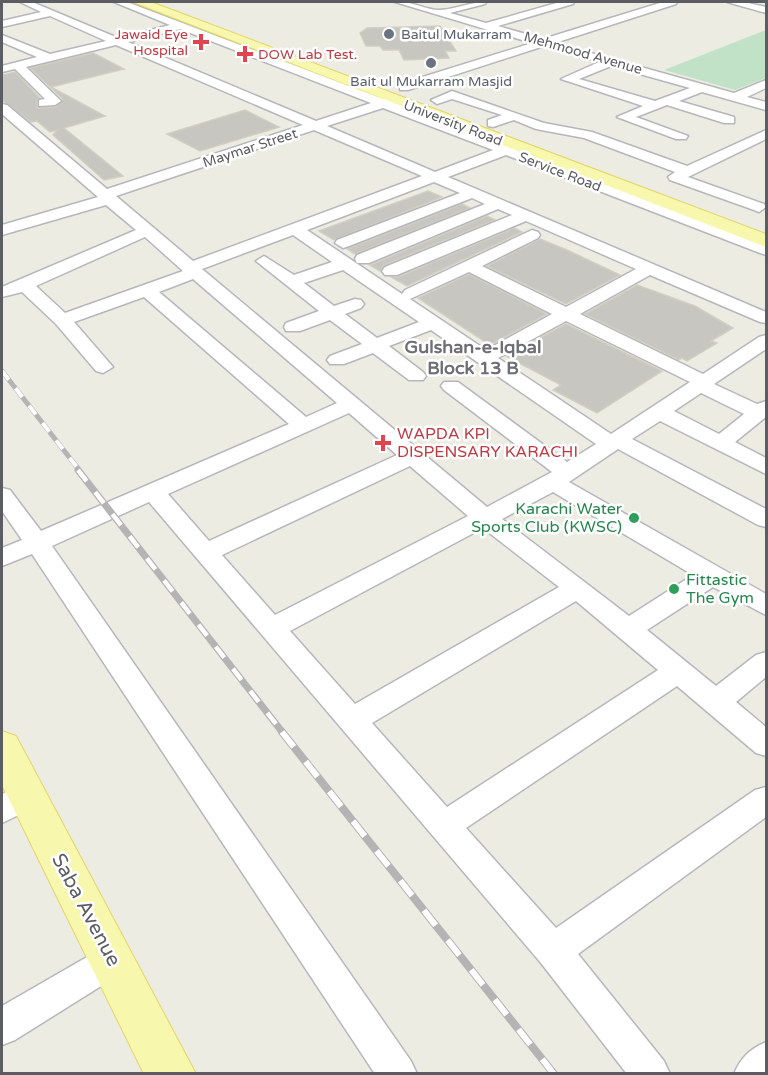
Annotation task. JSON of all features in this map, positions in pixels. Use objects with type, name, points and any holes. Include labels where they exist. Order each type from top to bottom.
[{"type":"main road","name":"University Road","points":[[140,2],[188,24],[397,95],[433,99],[487,133],[765,211]]},
{"type":"main road","name":"University Road","points":[[172,2],[487,133],[766,241]]},
{"type":"main road","name":"Saba Avenue","points":[[2,747],[14,803],[113,959],[171,1074]]},
{"type":"street","points":[[25,2],[438,176],[766,318]]},
{"type":"street","points":[[119,2],[188,24]]},
{"type":"street","name":"Mehmood Avenue","points":[[400,2],[541,40],[735,97],[765,96]]},
{"type":"street","points":[[440,13],[480,2]]},
{"type":"street","points":[[488,26],[569,2]]},
{"type":"street","points":[[541,40],[635,5],[652,2]]},
{"type":"street","points":[[541,40],[672,2]]},
{"type":"street","points":[[740,2],[766,10]]},
{"type":"street","points":[[2,24],[51,13]]},
{"type":"street","points":[[2,69],[188,24]]},
{"type":"street","points":[[2,38],[7,44],[49,58]]},
{"type":"street","name":"Maymar Street","points":[[2,230],[318,126],[541,40]]},
{"type":"street","points":[[613,62],[567,79],[665,101],[729,120]]},
{"type":"street","points":[[17,65],[55,101],[43,103]]},
{"type":"street","points":[[590,70],[612,77]]},
{"type":"street","points":[[681,136],[624,117],[701,88]]},
{"type":"street","points":[[655,90],[665,101]]},
{"type":"street","points":[[433,99],[452,95],[541,126],[587,135],[687,171]]},
{"type":"street","points":[[735,97],[765,96]]},
{"type":"street","points":[[2,108],[485,518],[578,588],[766,744]]},
{"type":"street","points":[[487,133],[514,116]]},
{"type":"street","name":"Service Road","points":[[487,133],[504,151],[766,250]]},
{"type":"street","points":[[696,191],[675,177],[766,134]]},
{"type":"street","points":[[62,320],[147,291],[192,270],[296,229],[504,151]]},
{"type":"street","points":[[343,243],[475,192]]},
{"type":"street","points":[[291,282],[355,261],[500,203]]},
{"type":"street","points":[[391,271],[527,215]]},
{"type":"street","points":[[296,229],[355,261],[433,323],[614,442],[766,519]]},
{"type":"street","points":[[2,292],[25,285],[47,273],[146,231]]},
{"type":"street","points":[[411,294],[532,235]]},
{"type":"street","points":[[264,261],[416,376]]},
{"type":"street","points":[[469,266],[702,383],[763,410],[720,444]]},
{"type":"street","points":[[485,358],[651,268]]},
{"type":"street","points":[[25,285],[62,320],[103,366]]},
{"type":"street","points":[[147,291],[304,426]]},
{"type":"street","points":[[293,327],[355,304]]},
{"type":"street","points":[[337,360],[433,323]]},
{"type":"street","points":[[272,628],[560,478],[702,383],[761,350]]},
{"type":"street","points":[[451,386],[560,478],[712,575],[766,606]]},
{"type":"street","points":[[2,558],[351,405]]},
{"type":"street","points":[[659,412],[766,467]]},
{"type":"street","points":[[206,552],[412,457]]},
{"type":"street","points":[[153,492],[553,951],[651,1074]]},
{"type":"street","points":[[2,495],[399,1074]]},
{"type":"street","points":[[628,630],[712,575]]},
{"type":"street","points":[[352,720],[578,588]]},
{"type":"street","points":[[716,702],[766,663]]},
{"type":"street","points":[[444,826],[678,671]]},
{"type":"street","points":[[553,951],[766,800]]},
{"type":"street","points":[[2,1026],[113,959]]},
{"type":"street","points":[[753,1074],[766,1061]]},
{"type":"green space","points":[[766,30],[766,78],[735,90],[664,70]]},
{"type":"building","points":[[440,26],[456,51],[445,51],[449,58],[404,60],[399,50],[383,50],[380,46],[366,46],[360,33],[367,28]]},
{"type":"building","points":[[93,53],[124,69],[51,87],[105,116],[64,128],[123,176],[104,180],[53,135],[57,130],[50,132],[37,121],[31,122],[2,100],[2,75],[15,72],[40,98],[37,100],[37,108],[56,107],[63,99],[30,68]]},
{"type":"building","points":[[245,110],[279,127],[200,151],[167,134]]},
{"type":"building","points":[[428,191],[442,197],[334,240],[319,231]]},
{"type":"building","points":[[462,204],[470,208],[355,254],[347,249]]},
{"type":"building","points":[[487,216],[495,220],[384,265],[380,271],[370,265]]},
{"type":"building","points":[[514,228],[522,232],[407,286],[391,277],[398,277]]},
{"type":"building","points":[[540,239],[620,275],[566,304],[487,266]]},
{"type":"building","points":[[469,274],[547,314],[490,345],[418,298]]},
{"type":"building","points":[[637,285],[695,306],[733,328],[711,341],[717,343],[687,361],[682,358],[679,360],[585,314]]},
{"type":"building","points":[[566,324],[662,371],[597,413],[553,390],[561,385],[506,356]]},
{"type":"railway","points":[[2,371],[80,471]]},
{"type":"railway","points":[[78,470],[283,733]]},
{"type":"railway","points":[[282,732],[554,1074]]},
{"type":"place","name":"Baitul Mukarram","points":[[389,34]]},
{"type":"place","name":"Jawaid Eye Hospital","points":[[201,42]]},
{"type":"place","name":"DOW Lab Test.","points":[[245,54]]},
{"type":"place","name":"Bait ul Mukarram Masjid","points":[[431,63]]},
{"type":"place","name":"WAPDA KPI DISPENSARY KARACHI","points":[[383,443]]},
{"type":"place","name":"Karachi Water Sports Club (KWSC)","points":[[634,518]]},
{"type":"place","name":"Fittastic The Gym","points":[[674,589]]},
{"type":"district","name":"Gulshan-e-Iqbal Block 13 B","points":[[473,357]]}]
